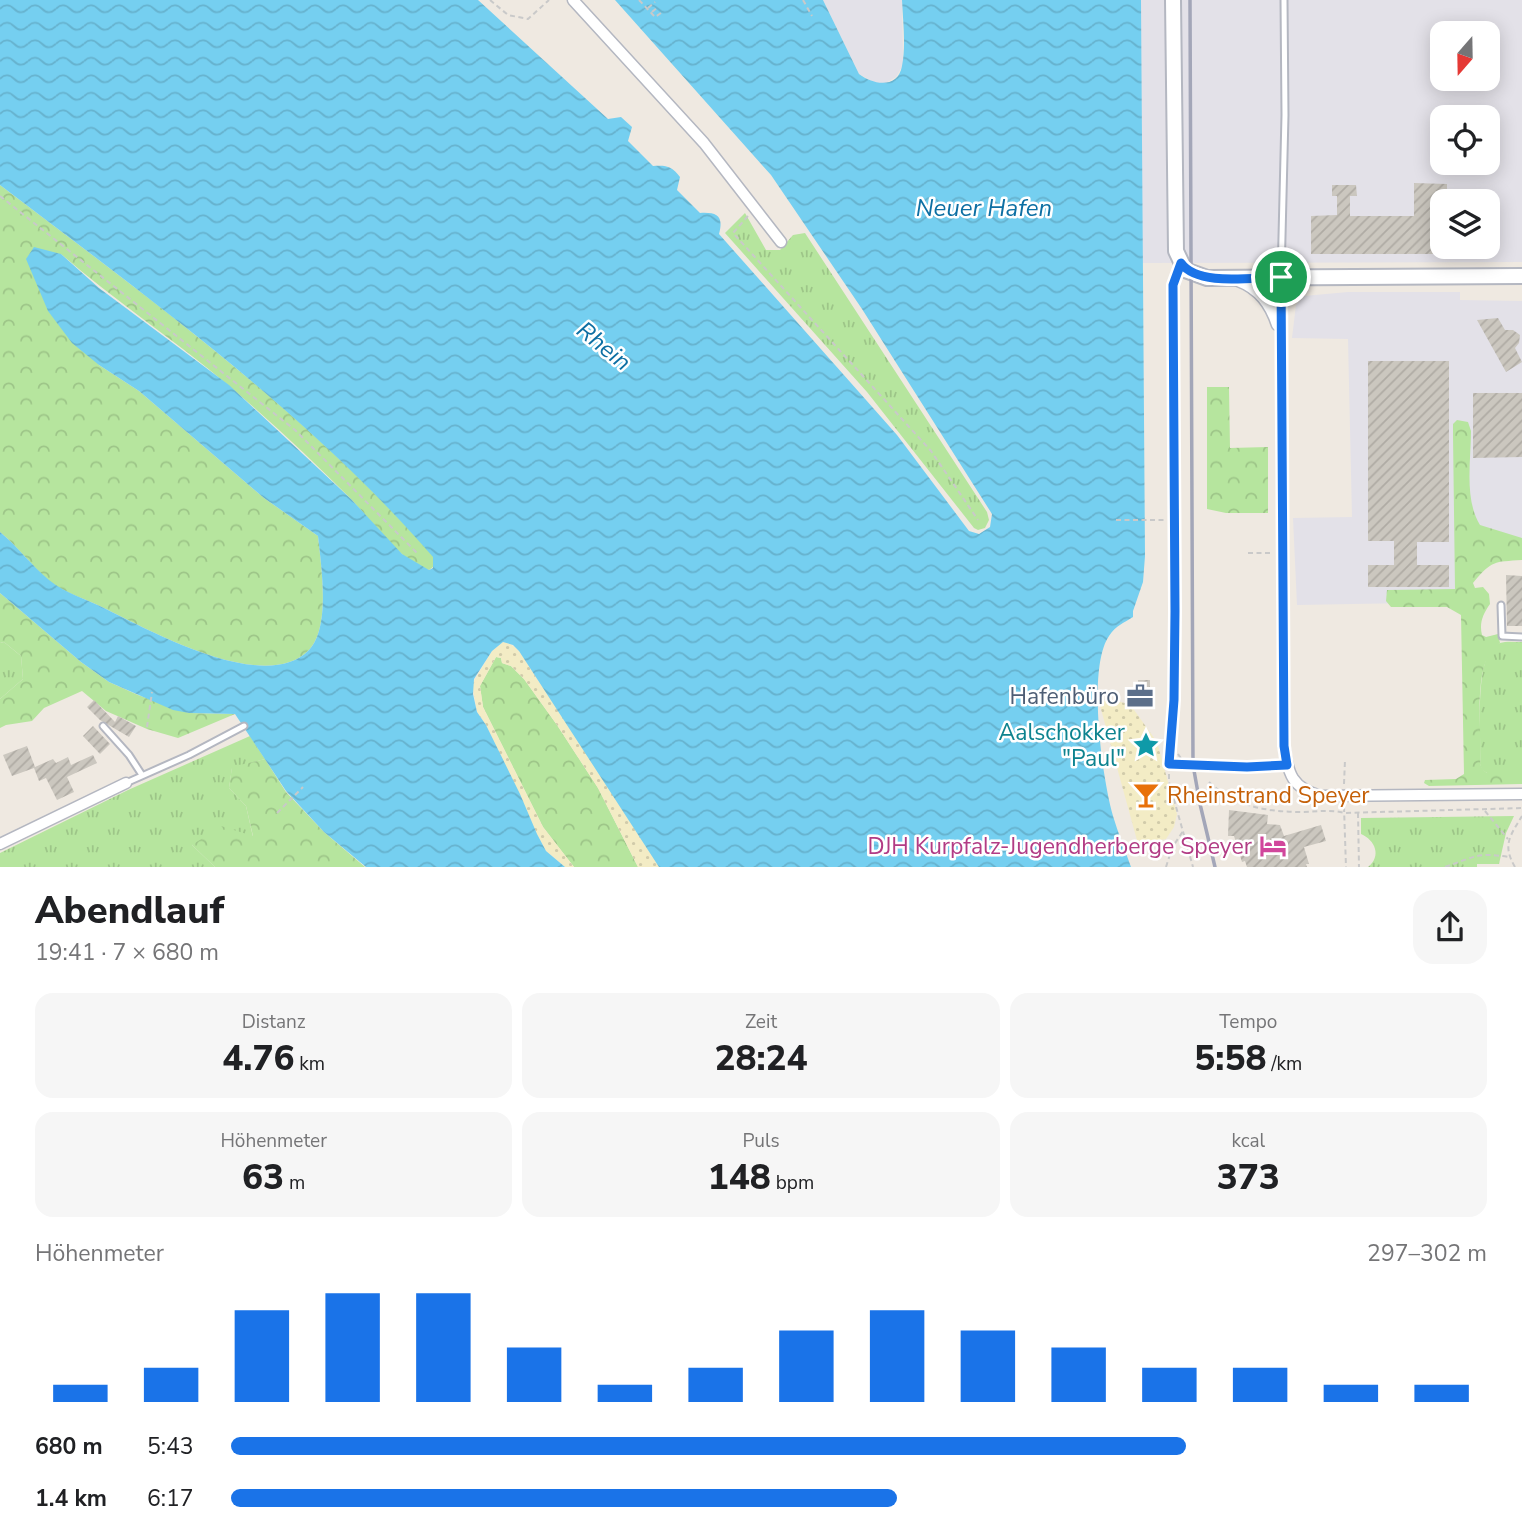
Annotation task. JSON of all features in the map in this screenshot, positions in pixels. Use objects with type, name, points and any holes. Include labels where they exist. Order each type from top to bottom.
[{"type":"street","points":[[573,0],[704,143],[781,242]]},
{"type":"street","points":[[1173,0],[1176,251],[1181,263],[1190,273],[1200,277],[1229,278],[1522,276]]},
{"type":"street","points":[[1281,277],[1284,746],[1287,765],[1293,779],[1301,789],[1344,801],[1522,794]]},
{"type":"street","points":[[1229,278],[1254,289],[1264,299],[1272,310],[1280,332]]},
{"type":"street","points":[[0,844],[126,783]]},
{"type":"lane","points":[[1281,277],[1285,115],[1284,0]]},
{"type":"lane","points":[[1169,764],[1174,700],[1175,611],[1173,285],[1181,263]]},
{"type":"lane","points":[[1501,605],[1502,636],[1522,637]]},
{"type":"lane","points":[[103,726],[129,755],[142,775]]},
{"type":"lane","points":[[126,783],[189,755],[243,726]]},
{"type":"path","points":[[490,0],[508,15],[528,19],[549,0]]},
{"type":"path","points":[[639,0],[655,17],[661,13]]},
{"type":"path","points":[[643,4],[648,0]]},
{"type":"path","points":[[808,0],[804,1],[811,16]]},
{"type":"path","points":[[647,9],[654,2]]},
{"type":"path","points":[[651,13],[658,7]]},
{"type":"path","points":[[0,196],[295,430],[419,555]]},
{"type":"path","points":[[756,208],[733,233],[931,451],[978,520]]},
{"type":"path","points":[[1116,520],[1165,520]]},
{"type":"path","points":[[1248,553],[1282,553]]},
{"type":"path","points":[[147,727],[152,692]]},
{"type":"path","points":[[1345,760],[1346,867]]},
{"type":"path","points":[[1193,867],[1169,782],[1169,764],[1247,767],[1287,765]]},
{"type":"path","points":[[1209,782],[1223,796],[1244,804],[1283,811],[1333,810],[1358,813],[1522,808]]},
{"type":"path","points":[[277,814],[303,788]]},
{"type":"path","points":[[1484,810],[1509,840]]},
{"type":"path","points":[[1358,813],[1359,867]]},
{"type":"path","points":[[1515,867],[1509,857],[1509,840],[1522,816]]},
{"type":"path","points":[[1166,867],[1172,848],[1184,830]]},
{"type":"path","points":[[1445,867],[1465,858],[1487,854],[1509,857]]},
{"type":"shaded area","points":[[823,0],[902,0],[903,65],[896,77],[884,84],[875,83],[859,74]]},
{"type":"shaded area","points":[[1141,0],[1522,0],[1522,262],[1142,263]]},
{"type":"shaded area","points":[[1348,292],[1460,292],[1460,300],[1522,301],[1522,555],[1465,555],[1466,602],[1297,605],[1293,518],[1352,517],[1348,339],[1292,338],[1296,305],[1304,296]]},
{"type":"green space","points":[[0,185],[170,315],[281,406],[385,504],[434,557],[433,567],[429,570],[418,566],[397,550],[336,484],[260,413],[61,254],[99,365],[139,391],[264,498],[318,536],[323,595],[320,627],[309,650],[289,662],[265,666],[237,663],[178,644],[49,581],[0,532]]},
{"type":"green space","points":[[745,213],[766,250],[780,250],[793,235],[805,233],[987,512],[989,520],[985,528],[974,528],[867,392],[725,233]]},
{"type":"green space","points":[[1207,387],[1229,387],[1230,448],[1268,447],[1268,513],[1226,513],[1207,509]]},
{"type":"green space","points":[[1457,420],[1468,422],[1471,431],[1470,492],[1480,525],[1522,538],[1522,560],[1489,566],[1473,583],[1475,588],[1483,587],[1489,594],[1490,604],[1481,623],[1482,635],[1486,637],[1498,634],[1500,643],[1491,652],[1481,681],[1480,764],[1487,773],[1522,773],[1522,784],[1429,786],[1424,783],[1425,780],[1456,779],[1464,774],[1461,615],[1447,607],[1391,607],[1386,601],[1387,590],[1455,589],[1453,424]]},
{"type":"green space","points":[[0,593],[81,662],[109,682],[189,713],[235,714],[178,738],[147,729],[106,711],[82,691],[44,708],[32,721],[0,728],[0,699],[23,679],[21,656],[4,642],[0,643]]},
{"type":"green space","points":[[4,642],[21,656],[23,679],[0,699],[0,643]]},
{"type":"green space","points":[[1522,642],[1522,773],[1487,773],[1482,770],[1480,764],[1480,697],[1485,661],[1491,649],[1500,643]]},
{"type":"green space","points":[[496,657],[501,658],[502,663],[511,666],[524,679],[557,725],[598,788],[638,867],[574,867],[543,827],[483,707],[480,686]]},
{"type":"green space","points":[[250,736],[265,759],[232,768],[229,788],[246,806],[253,837],[192,845],[215,867],[0,867],[0,853],[128,790]]},
{"type":"green space","points":[[265,759],[286,792],[324,832],[365,867],[215,867],[192,845],[221,826],[253,836],[246,806],[229,788],[232,767]]},
{"type":"green space","points":[[1514,816],[1506,833],[1499,864],[1477,864],[1477,867],[1368,867],[1376,853],[1370,840],[1361,834],[1361,818]]},
{"type":"sand","points":[[503,642],[521,653],[542,685],[688,838],[659,867],[638,867],[598,788],[557,725],[524,679],[511,666],[502,663],[501,658],[496,657],[480,686],[483,707],[543,827],[574,867],[565,867],[546,851],[486,725],[477,712],[472,684],[492,651]]},
{"type":"sand","name":"Rheinstrand Speyer","points":[[1111,700],[1132,707],[1157,742],[1177,814],[1174,827],[1166,839],[1138,844],[1099,702]]},
{"type":"water","points":[[0,0],[478,0],[608,119],[621,117],[632,127],[628,141],[653,166],[668,167],[677,173],[680,177],[677,190],[700,213],[718,216],[721,223],[719,234],[897,435],[969,531],[979,534],[990,527],[992,514],[862,309],[771,175],[615,0],[823,0],[859,74],[871,81],[884,83],[896,78],[902,66],[902,0],[1141,0],[1145,556],[1143,582],[1133,617],[1112,632],[1102,651],[1098,697],[1101,751],[1109,799],[1131,867],[659,867],[519,651],[513,645],[503,642],[492,651],[474,679],[473,694],[477,712],[486,725],[546,851],[565,867],[366,867],[324,832],[286,791],[235,714],[173,710],[109,682],[81,662],[0,593],[0,532],[43,575],[69,593],[178,644],[237,663],[265,666],[289,662],[309,650],[316,640],[323,595],[318,536],[264,498],[139,391],[99,365],[72,343],[48,311],[26,259],[34,247],[61,254],[99,288],[229,385],[351,499],[402,554],[429,570],[433,568],[433,557],[385,504],[281,406],[170,315],[0,185]]},
{"type":"building","points":[[1414,183],[1447,184],[1447,189],[1430,189],[1430,254],[1311,254],[1311,216],[1337,215],[1337,196],[1332,196],[1332,185],[1356,185],[1357,196],[1350,196],[1350,216],[1414,216]]},
{"type":"building","points":[[1498,318],[1505,330],[1513,330],[1520,335],[1515,348],[1522,362],[1506,372],[1477,320]]},
{"type":"building","points":[[1368,361],[1449,361],[1449,542],[1417,542],[1417,565],[1449,565],[1449,587],[1368,587],[1368,565],[1394,565],[1394,541],[1368,541]]},
{"type":"building","points":[[1473,393],[1522,393],[1522,457],[1473,458]]},
{"type":"building","points":[[1506,575],[1522,576],[1522,626],[1507,626]]},
{"type":"building","name":"Hafenbüro","points":[[1138,680],[1150,680],[1150,703],[1130,703],[1130,689],[1138,689]]},
{"type":"building","points":[[94,700],[115,722],[118,716],[136,726],[129,737],[100,720],[87,707]]},
{"type":"building","points":[[93,726],[110,744],[100,754],[83,736]]},
{"type":"building","points":[[27,746],[35,767],[53,759],[56,763],[68,757],[71,765],[93,755],[97,763],[67,777],[74,792],[57,800],[46,778],[39,781],[34,768],[12,776],[3,755]]},
{"type":"building","name":"DJH Kurpfalz-Jugendherberge Speyer","points":[[1229,810],[1268,815],[1267,824],[1280,825],[1284,836],[1321,825],[1326,841],[1304,847],[1309,864],[1306,864],[1307,867],[1247,867],[1245,861],[1242,862],[1234,836],[1228,836]]},
{"type":"railway","points":[[1190,0],[1193,765],[1215,867]]},
{"type":"place","name":"Hafenbüro","points":[[1140,696]]},
{"type":"place","name":"Aalschokker \"Paul\"","points":[[1146,745]]},
{"type":"place","name":"Rheinstrand Speyer","points":[[1146,795]]},
{"type":"place","name":"DJH Kurpfalz-Jugendherberge Speyer","points":[[1273,846]]},
{"type":"route","points":[[1181,263],[1190,273],[1207,278],[1281,277],[1282,624],[1284,746],[1287,765],[1247,767],[1169,764],[1174,700],[1175,611],[1173,285],[1181,263]]},
{"type":"water label","name":"Neuer Hafen","points":[[984,208]]},
{"type":"water label","name":"Rhein","points":[[604,346]]}]
